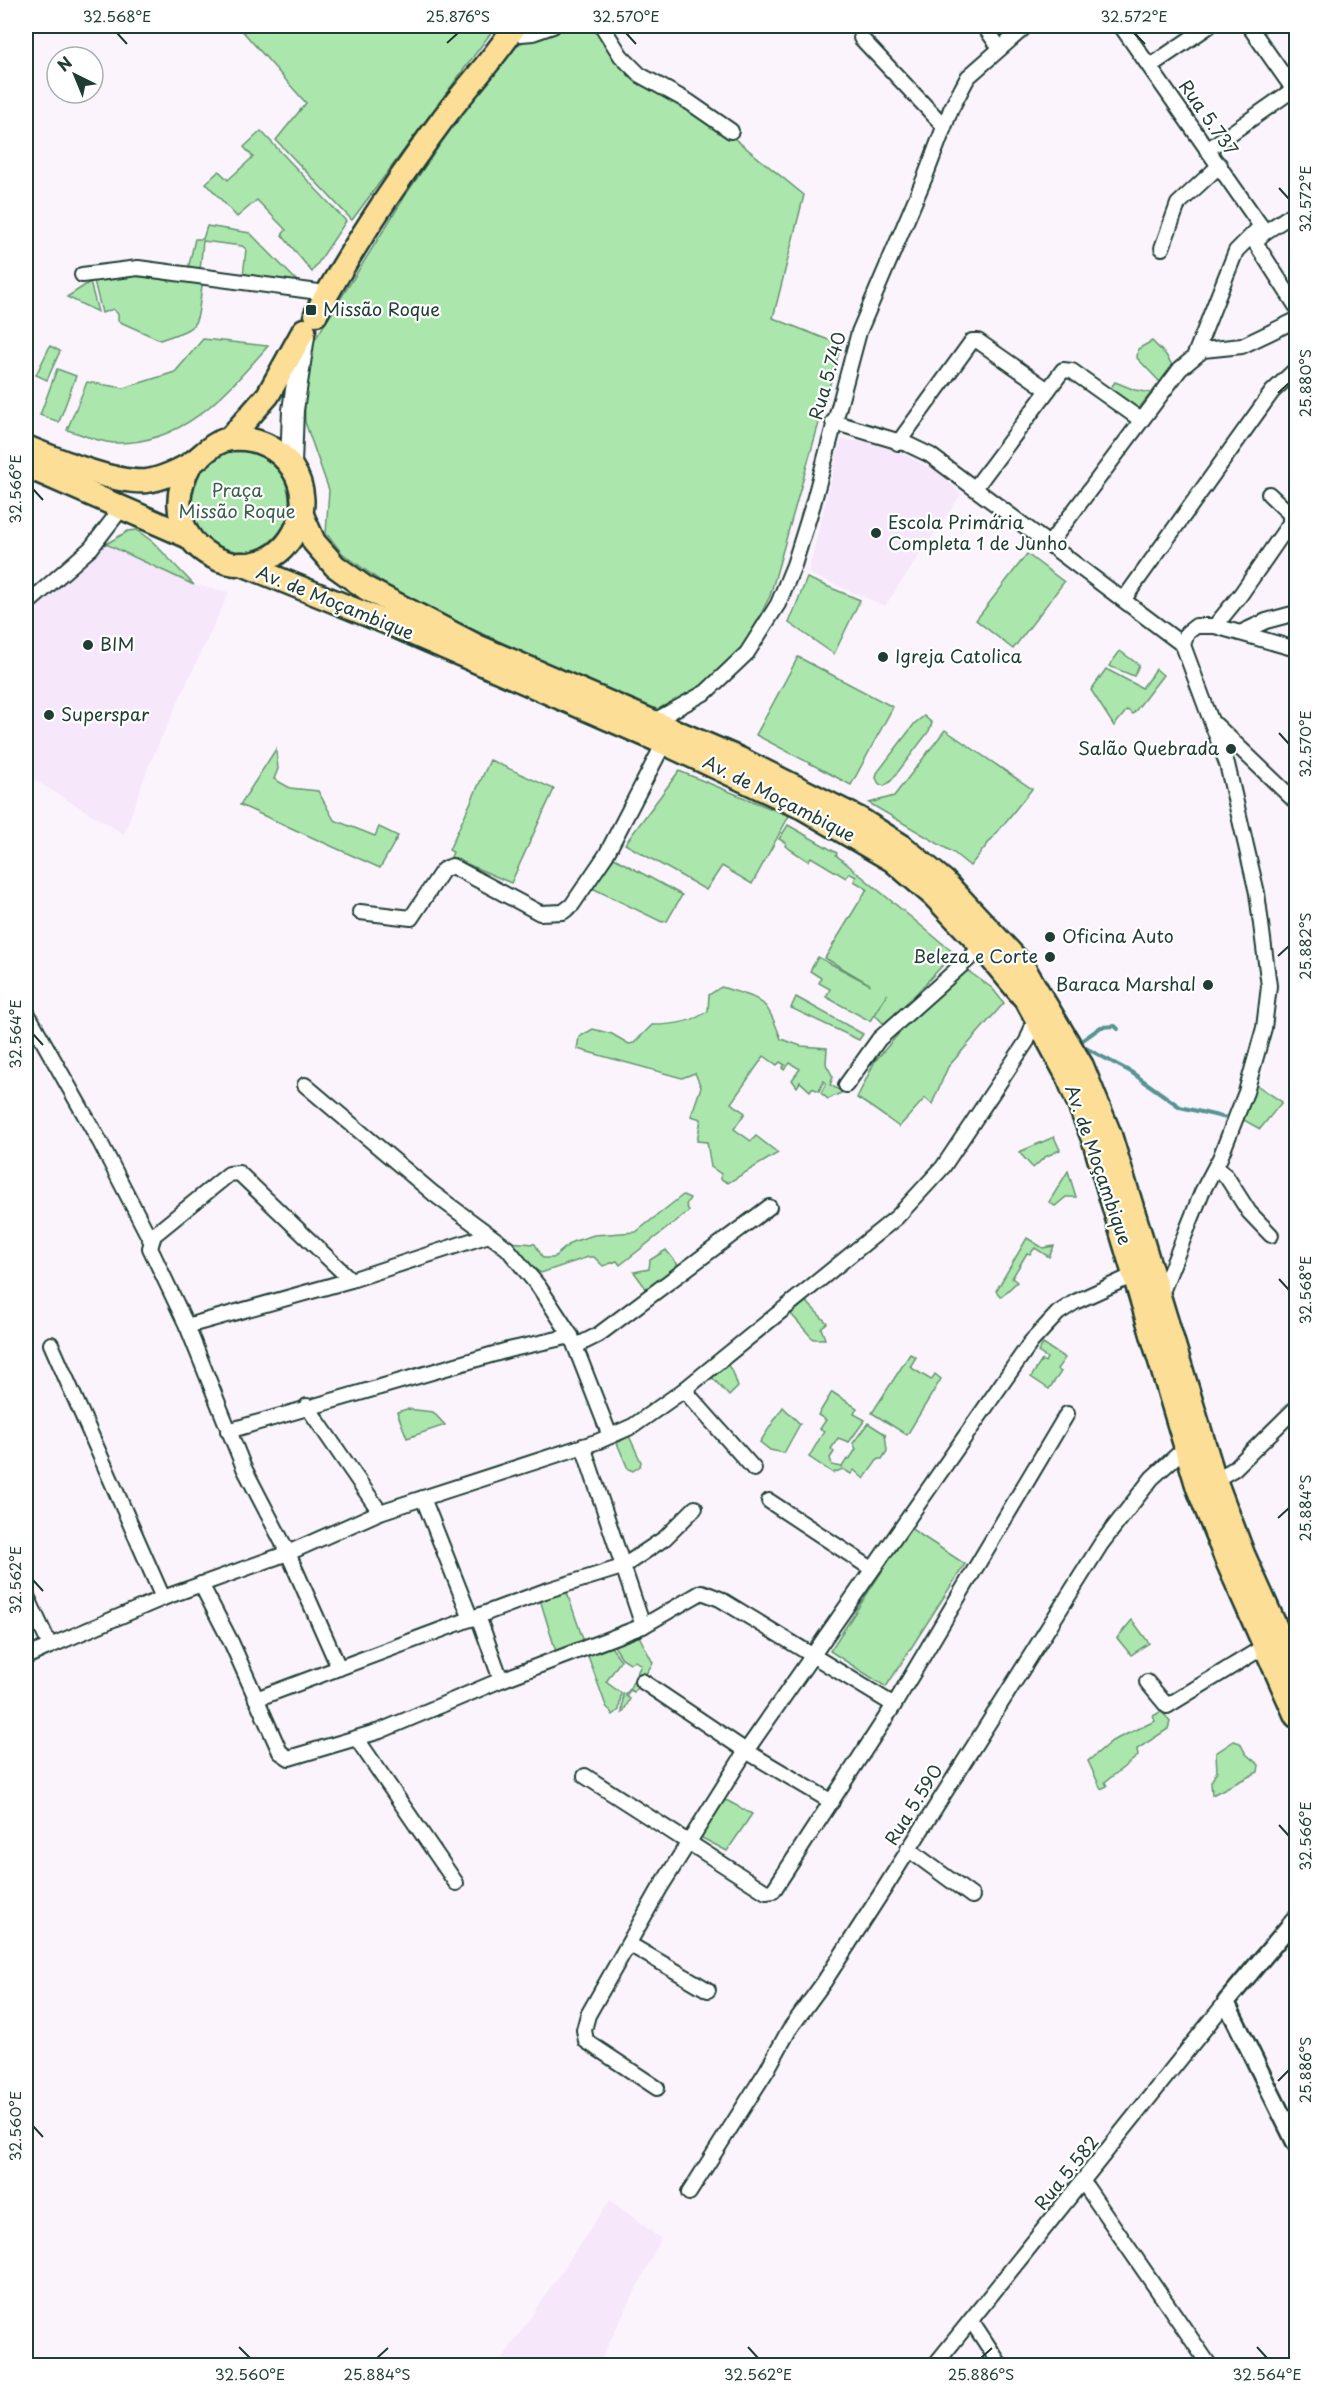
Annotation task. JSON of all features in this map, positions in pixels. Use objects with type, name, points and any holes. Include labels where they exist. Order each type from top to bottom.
[{"type":"main road","points":[[26,447],[110,476],[147,481],[191,463],[209,448],[229,439],[268,395],[316,312],[442,121],[512,30]]},
{"type":"main road","points":[[291,464],[293,410],[316,312]]},
{"type":"main road","points":[[191,463],[182,480],[178,499],[180,518],[189,537],[203,552],[221,561],[242,564],[262,561],[280,550],[294,534],[302,515],[302,489],[291,464],[279,452],[264,443],[229,439]]},
{"type":"main road","points":[[26,466],[189,537]]},
{"type":"main road","name":"Av. de Moçambique","points":[[302,515],[314,542],[335,566],[366,589],[477,646],[654,721],[811,793],[902,846],[944,881],[1022,965],[1082,1066],[1110,1135],[1215,1479],[1242,1554],[1293,1657]]},
{"type":"main road","name":"Av. de Moçambique","points":[[242,564],[394,626],[664,743],[803,808],[892,860],[934,896],[982,947],[1009,978],[1036,1017],[1067,1075],[1094,1141],[1136,1274],[1185,1448],[1227,1561],[1296,1716]]},
{"type":"street","points":[[512,30],[534,33],[553,26]]},
{"type":"street","points":[[984,26],[999,47]]},
{"type":"street","name":"Rua 5.740","points":[[654,721],[706,692],[747,653],[778,604],[794,565],[810,514],[859,332],[933,158],[944,126],[968,77],[999,47],[1026,26]]},
{"type":"street","name":"Rua 5.737","points":[[1121,26],[1263,229]]},
{"type":"street","points":[[1150,66],[1209,26]]},
{"type":"street","points":[[1207,150],[1295,91],[1249,26]]},
{"type":"street","points":[[605,27],[621,56],[640,75],[689,102],[731,131]]},
{"type":"street","points":[[861,38],[944,126]]},
{"type":"street","points":[[1162,248],[1178,204],[1220,165]]},
{"type":"street","points":[[1194,357],[1236,251],[1263,229],[1296,212]]},
{"type":"street","points":[[1263,229],[1255,242],[1296,306]]},
{"type":"street","points":[[82,275],[138,268],[316,312]]},
{"type":"street","points":[[1050,543],[1180,369],[1194,357],[1210,348],[1242,346],[1296,320]]},
{"type":"street","points":[[898,443],[972,341],[978,340],[1048,390]]},
{"type":"street","points":[[1124,599],[1272,392],[1296,369]]},
{"type":"street","points":[[975,488],[1063,370],[1072,371],[1141,420]]},
{"type":"street","points":[[833,422],[930,455],[1183,645],[1212,721],[1227,764],[1257,893],[1269,986],[1264,1028],[1239,1110],[1216,1168],[1202,1192],[1160,1298]]},
{"type":"street","points":[[1215,626],[1242,594],[1290,523],[1290,514],[1269,494]]},
{"type":"street","points":[[26,605],[91,548],[121,509]]},
{"type":"street","points":[[1240,633],[1266,621],[1296,613]]},
{"type":"street","points":[[1183,645],[1187,633],[1196,626],[1215,626],[1296,649]]},
{"type":"street","points":[[1212,721],[1296,802]]},
{"type":"street","points":[[360,912],[411,918],[443,870],[452,866],[540,913],[563,912],[572,905],[606,855],[664,743]]},
{"type":"street","points":[[846,1085],[879,1039],[982,947]]},
{"type":"street","points":[[26,1011],[100,1142],[151,1241]]},
{"type":"street","points":[[26,1657],[163,1598],[288,1553],[380,1512],[583,1446],[633,1426],[684,1390],[897,1217],[943,1167],[1027,1041],[1036,1017]]},
{"type":"street","points":[[305,1085],[434,1194],[507,1248],[539,1287],[573,1341],[610,1436]]},
{"type":"street","points":[[1216,1168],[1226,1176],[1250,1212],[1271,1235]]},
{"type":"street","points":[[339,1668],[288,1553],[228,1431],[187,1326],[150,1248],[151,1241],[154,1235],[229,1174],[239,1173],[351,1280]]},
{"type":"street","points":[[228,1431],[307,1406],[508,1350],[573,1341],[598,1335],[769,1207]]},
{"type":"street","points":[[187,1326],[351,1280],[489,1235]]},
{"type":"street","points":[[657,2088],[586,2041],[584,2030],[588,2015],[629,1944],[688,1844],[747,1751],[1031,1342],[1058,1313],[1136,1274]]},
{"type":"street","points":[[51,1344],[163,1598]]},
{"type":"street","points":[[684,1390],[754,1469]]},
{"type":"street","points":[[307,1406],[380,1512]]},
{"type":"street","points":[[1215,1479],[1234,1469],[1296,1408]]},
{"type":"street","points":[[585,1776],[766,1892],[773,1891],[894,1704],[1067,1414]]},
{"type":"street","points":[[583,1446],[643,1626]]},
{"type":"street","name":"Rua 5.590","points":[[689,2193],[767,2070],[789,2030],[824,1982],[1121,1515],[1152,1478],[1185,1448]]},
{"type":"street","points":[[423,1498],[501,1680]]},
{"type":"street","points":[[769,1501],[872,1569]]},
{"type":"street","points":[[256,1699],[545,1591],[622,1567],[665,1538],[695,1508]]},
{"type":"street","points":[[201,1584],[232,1644],[280,1752],[289,1758],[357,1739],[501,1680],[643,1626],[702,1592],[720,1599],[894,1704]]},
{"type":"street","points":[[26,1594],[51,1646]]},
{"type":"street","points":[[1147,1682],[1167,1706],[1265,1646]]},
{"type":"street","points":[[642,1681],[747,1751],[832,1802]]},
{"type":"street","points":[[357,1739],[456,1883]]},
{"type":"street","points":[[908,1849],[972,1896]]},
{"type":"street","points":[[1296,1918],[1226,2002],[1296,2144]]},
{"type":"street","points":[[629,1944],[708,1990]]},
{"type":"street","name":"Rua 5.582","points":[[934,2366],[1226,2002]]},
{"type":"street","points":[[1083,2182],[1210,2366]]},
{"type":"street","points":[[971,2320],[1001,2366]]},
{"type":"shaded area","name":"Escola Primária Completa 1 de Junho","points":[[841,440],[880,442],[938,472],[961,494],[885,606],[808,573]]},
{"type":"shaded area","points":[[106,544],[194,585],[229,592],[149,765],[124,834],[26,775],[26,616]]},
{"type":"shaded area","points":[[610,2200],[661,2239],[598,2365],[498,2365]]},
{"type":"green space","points":[[238,26],[496,26],[352,220],[276,140],[306,103]]},
{"type":"green space","points":[[556,26],[598,26],[620,58],[714,122],[804,195],[773,318],[841,345],[770,596],[743,649],[702,688],[657,713],[404,598],[342,553],[326,533],[329,490],[305,422],[304,380],[314,341],[407,193],[475,93],[519,44]]},
{"type":"green space","points":[[261,131],[346,221],[312,272],[282,235],[286,230],[257,200],[237,217],[206,183],[219,171],[228,180],[253,157],[244,147]]},
{"type":"green space","points":[[207,226],[250,233],[299,283],[243,277],[246,249],[242,246],[203,241],[200,270],[188,269],[195,239],[203,239]]},
{"type":"green space","points":[[133,276],[199,283],[202,286],[199,311],[194,324],[183,332],[160,340],[118,321],[118,314],[113,309],[102,313],[94,281]]},
{"type":"green space","points":[[90,282],[98,312],[67,297]]},
{"type":"green space","points":[[203,339],[268,346],[220,398],[183,425],[163,435],[141,441],[110,443],[67,430],[87,382],[124,388],[175,372]]},
{"type":"green space","points":[[1152,341],[1166,355],[1175,370],[1160,382],[1137,358],[1138,349]]},
{"type":"green space","points":[[50,346],[60,351],[47,380],[36,375]]},
{"type":"green space","points":[[57,369],[76,376],[59,422],[40,415]]},
{"type":"green space","points":[[1115,382],[1135,390],[1151,393],[1135,413],[1107,393]]},
{"type":"green space","name":"Praça Missão Roque","points":[[238,451],[258,455],[274,466],[285,482],[289,502],[285,522],[274,538],[258,549],[238,553],[218,549],[202,538],[191,522],[187,502],[191,482],[202,466],[218,455]]},
{"type":"green space","points":[[137,530],[153,542],[194,585],[106,544],[128,531]]},
{"type":"green space","points":[[1027,554],[1064,582],[1013,649],[976,620]]},
{"type":"green space","points":[[807,578],[860,600],[834,654],[789,623]]},
{"type":"green space","points":[[1120,651],[1139,665],[1134,676],[1109,666]]},
{"type":"green space","points":[[798,657],[893,707],[851,785],[756,735]]},
{"type":"green space","points":[[1106,669],[1142,688],[1156,669],[1163,675],[1133,714],[1127,710],[1114,726],[1091,690]]},
{"type":"green space","points":[[924,716],[932,723],[929,731],[891,781],[884,786],[879,784],[876,778],[877,773],[915,723]]},
{"type":"green space","points":[[945,730],[1032,789],[970,866],[954,853],[869,803],[894,796]]},
{"type":"green space","points":[[276,749],[278,769],[274,779],[290,788],[318,791],[334,820],[375,836],[379,827],[398,836],[380,868],[240,805]]},
{"type":"green space","points":[[490,760],[554,789],[511,883],[451,857],[453,852],[449,850]]},
{"type":"green space","points":[[679,771],[789,816],[752,884],[722,866],[706,890],[625,844]]},
{"type":"green space","points":[[788,825],[837,853],[836,855],[954,953],[886,1026],[875,1015],[887,994],[870,1021],[826,997],[830,989],[819,983],[821,978],[810,971],[818,957],[871,985],[825,958],[867,889],[854,881],[856,877],[849,873],[846,878],[811,857],[808,861],[785,846],[786,843],[779,839]]},
{"type":"green space","points":[[614,858],[682,895],[667,921],[662,922],[592,888]]},
{"type":"green space","points":[[968,971],[992,988],[1004,1003],[948,1067],[932,1104],[925,1098],[899,1127],[857,1098],[875,1061],[913,1017],[948,980]]},
{"type":"green space","points":[[721,987],[761,1002],[771,1015],[781,1039],[801,1046],[827,1048],[826,1064],[833,1077],[830,1085],[843,1092],[828,1099],[821,1093],[826,1083],[824,1081],[819,1091],[812,1088],[810,1091],[800,1082],[797,1087],[792,1080],[800,1069],[790,1063],[784,1070],[782,1068],[785,1065],[780,1062],[777,1065],[764,1056],[731,1103],[745,1113],[734,1129],[751,1141],[756,1136],[778,1153],[728,1183],[721,1179],[721,1174],[711,1167],[707,1142],[697,1141],[701,1119],[691,1116],[701,1087],[695,1073],[682,1078],[577,1049],[579,1037],[593,1029],[612,1034],[629,1044],[634,1043],[652,1025],[674,1024],[702,1015],[708,1011],[709,995]]},
{"type":"green space","points":[[796,997],[863,1034],[859,1040],[791,1008]]},
{"type":"green space","points":[[1255,1084],[1282,1102],[1260,1129],[1240,1118]]},
{"type":"green space","points":[[1054,1137],[1060,1150],[1045,1157],[1033,1168],[1019,1152]]},
{"type":"green space","points":[[1068,1171],[1076,1197],[1066,1197],[1055,1206],[1049,1202]]},
{"type":"green space","points":[[683,1195],[690,1198],[686,1205],[689,1211],[620,1265],[617,1261],[603,1266],[594,1257],[588,1257],[541,1273],[530,1266],[506,1242],[535,1244],[543,1258],[553,1258],[572,1242],[594,1235],[636,1232]]},
{"type":"green space","points":[[1027,1238],[1043,1248],[1054,1246],[1049,1257],[1035,1248],[1030,1254],[1027,1253],[1012,1278],[1017,1282],[1001,1297],[996,1291]]},
{"type":"green space","points":[[666,1250],[679,1266],[647,1290],[634,1272],[649,1269],[650,1260]]},
{"type":"green space","points":[[806,1301],[827,1323],[821,1328],[825,1339],[813,1339],[791,1314]]},
{"type":"green space","points":[[1043,1344],[1065,1358],[1057,1369],[1061,1372],[1049,1389],[1031,1377],[1042,1360],[1045,1362],[1047,1358],[1038,1352]]},
{"type":"green space","points":[[910,1354],[916,1357],[910,1367],[931,1380],[935,1374],[941,1379],[907,1435],[872,1413]]},
{"type":"green space","points":[[726,1363],[733,1372],[738,1387],[729,1396],[710,1375]]},
{"type":"green space","points":[[832,1392],[857,1408],[854,1414],[865,1420],[849,1442],[838,1438],[831,1449],[834,1452],[830,1458],[832,1465],[842,1467],[847,1459],[849,1460],[856,1449],[853,1443],[868,1423],[885,1434],[887,1451],[882,1459],[878,1459],[864,1479],[854,1470],[851,1474],[843,1469],[833,1473],[809,1457],[824,1431],[820,1429],[826,1420],[818,1415]]},
{"type":"green space","points":[[783,1407],[800,1424],[784,1453],[770,1450],[760,1442]]},
{"type":"green space","points":[[407,1409],[433,1412],[445,1425],[407,1438],[397,1412]]},
{"type":"green space","points":[[629,1436],[641,1462],[640,1466],[633,1471],[628,1469],[617,1443]]},
{"type":"green space","points":[[910,1528],[965,1564],[886,1687],[830,1651]]},
{"type":"green space","points":[[566,1590],[584,1642],[556,1652],[539,1596]]},
{"type":"green space","points":[[1132,1620],[1149,1643],[1131,1655],[1117,1638]]},
{"type":"green space","points":[[639,1636],[653,1663],[634,1692],[630,1690],[626,1696],[630,1699],[622,1714],[623,1694],[628,1692],[641,1665],[635,1661],[630,1663],[622,1658],[614,1646]]},
{"type":"green space","points":[[611,1647],[621,1660],[606,1682],[621,1693],[619,1710],[613,1715],[606,1706],[588,1656]]},
{"type":"green space","points":[[1162,1711],[1170,1722],[1168,1729],[1137,1749],[1138,1756],[1105,1782],[1107,1786],[1101,1789],[1088,1761],[1112,1741],[1155,1721],[1153,1716]]},
{"type":"green space","points":[[1234,1741],[1240,1743],[1246,1754],[1259,1765],[1258,1772],[1212,1795],[1211,1782],[1217,1771],[1216,1753]]},
{"type":"green space","points":[[720,1800],[728,1801],[752,1814],[727,1851],[700,1837]]},
{"type":"waterway","points":[[1055,1000],[1078,1037]]},
{"type":"waterway","points":[[1080,1042],[1101,1027],[1115,1026],[1118,1029]]},
{"type":"waterway","points":[[1082,1046],[1131,1072],[1180,1107],[1231,1119]]},
{"type":"place","name":"Missão Roque","points":[[311,310]]},
{"type":"place","name":"Escola Primária Completa 1 de Junho","points":[[876,533]]},
{"type":"place","name":"BIM","points":[[88,645]]},
{"type":"place","name":"Igreja Catolica","points":[[883,657]]},
{"type":"place","name":"Superspar","points":[[49,715]]},
{"type":"place","name":"Salão Quebrada","points":[[1231,749]]},
{"type":"place","name":"Oficina Auto","points":[[1050,937]]},
{"type":"place","name":"Beleza e Corte","points":[[1050,957]]},
{"type":"place","name":"Baraca Marshal","points":[[1208,985]]}]
